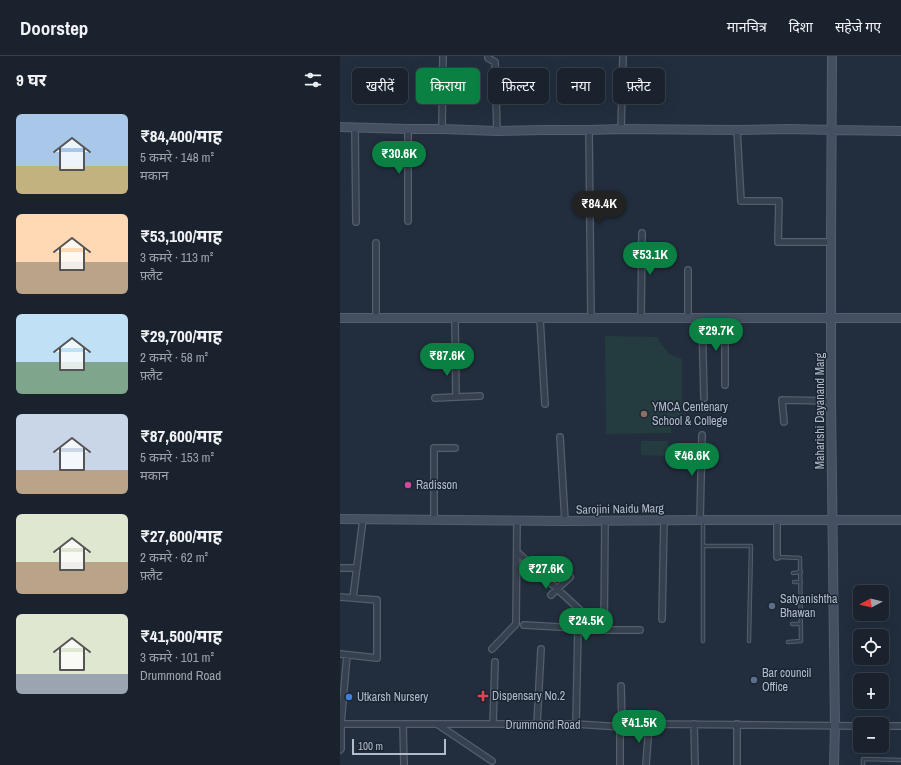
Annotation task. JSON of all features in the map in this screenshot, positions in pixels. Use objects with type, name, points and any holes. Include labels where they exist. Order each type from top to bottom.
[{"type":"street","points":[[442,129],[443,56]]},
{"type":"street","points":[[488,56],[488,58],[495,62],[497,131]]},
{"type":"street","points":[[621,128],[623,56]]},
{"type":"street","name":"Maharishi Dayanand Marg","points":[[832,56],[831,318],[835,726],[834,765]]},
{"type":"street","points":[[340,127],[497,131],[589,130],[621,128],[901,130]]},
{"type":"street","points":[[355,128],[356,222]]},
{"type":"street","points":[[408,129],[408,221]]},
{"type":"street","points":[[589,130],[591,319]]},
{"type":"street","points":[[737,130],[741,202],[779,201],[778,242],[831,242]]},
{"type":"street","points":[[641,319],[642,233]]},
{"type":"street","points":[[376,243],[376,318]]},
{"type":"street","points":[[688,270],[688,319]]},
{"type":"street","points":[[340,318],[901,318]]},
{"type":"street","points":[[702,318],[704,398]]},
{"type":"street","points":[[455,319],[456,397]]},
{"type":"street","points":[[540,319],[545,404]]},
{"type":"street","points":[[724,319],[725,385]]},
{"type":"street","points":[[435,398],[480,396]]},
{"type":"street","points":[[784,422],[782,400],[832,401]]},
{"type":"street","points":[[702,436],[702,520]]},
{"type":"street","points":[[560,437],[565,521]]},
{"type":"street","points":[[434,520],[434,448],[455,448]]},
{"type":"street","name":"Sarojini Naidu Marg","points":[[340,519],[517,521],[901,520]]},
{"type":"street","points":[[353,598],[363,519]]},
{"type":"street","points":[[662,619],[664,520]]},
{"type":"street","points":[[777,520],[777,557]]},
{"type":"street","points":[[492,649],[516,624],[517,521]]},
{"type":"street","points":[[606,521],[604,630],[640,630]]},
{"type":"street","points":[[517,552],[580,610],[578,628],[576,724]]},
{"type":"street","points":[[340,568],[357,568]]},
{"type":"street","points":[[551,595],[570,577]]},
{"type":"street","points":[[340,597],[377,600],[377,658],[340,654]]},
{"type":"street","points":[[524,625],[578,628]]},
{"type":"street","points":[[537,724],[540,649]]},
{"type":"street","points":[[340,750],[347,655]]},
{"type":"street","points":[[493,724],[495,662]]},
{"type":"street","points":[[620,765],[621,686]]},
{"type":"street","name":"Drummond Road","points":[[341,724],[576,724],[621,728],[649,724],[853,726]]},
{"type":"street","points":[[403,724],[404,765]]},
{"type":"street","points":[[437,724],[492,760]]},
{"type":"street","points":[[646,765],[649,724]]},
{"type":"street","points":[[694,724],[695,765]]},
{"type":"street","points":[[737,724],[737,765]]},
{"type":"street","points":[[889,726],[901,726]]},
{"type":"lane","points":[[702,520],[703,641]]},
{"type":"lane","points":[[703,546],[751,546],[749,641]]},
{"type":"lane","points":[[777,557],[800,558],[801,641],[788,642]]},
{"type":"lane","points":[[793,573],[801,572]]},
{"type":"lane","points":[[794,582],[801,582]]},
{"type":"lane","points":[[792,614],[801,614]]},
{"type":"lane","points":[[792,624],[801,624]]},
{"type":"lane","points":[[863,765],[863,759],[901,760]]},
{"type":"green space","points":[[605,336],[658,337],[669,354],[682,359],[682,418],[676,419],[673,425],[671,425],[671,433],[606,434]]},
{"type":"green space","points":[[641,441],[668,441],[668,456],[641,455]]},
{"type":"place","name":"YMCA Centenary School & College","points":[[644,414]]},
{"type":"place","name":"Radisson","points":[[408,485]]},
{"type":"place","name":"Satyanishtha Bhawan","points":[[772,606]]},
{"type":"place","name":"Bar council Office","points":[[754,680]]},
{"type":"place","name":"Dispensary No.2","points":[[483,696]]},
{"type":"place","name":"Utkarsh Nursery","points":[[349,697]]}]
